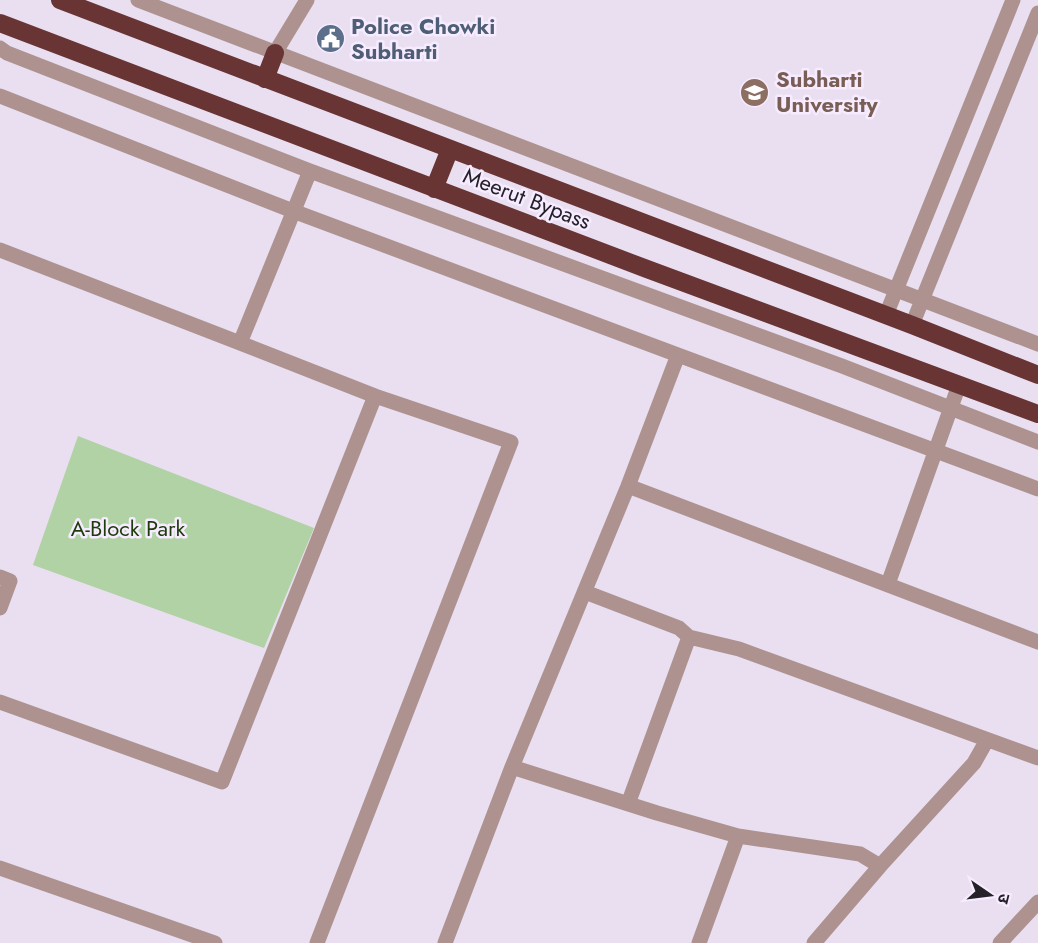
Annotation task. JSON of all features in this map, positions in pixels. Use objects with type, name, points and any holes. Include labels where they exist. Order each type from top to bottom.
[{"type":"highway","name":"Meerut Bypass","points":[[60,0],[1038,375]]},
{"type":"highway","name":"Meerut Bypass","points":[[0,23],[434,189],[1038,414]]},
{"type":"highway","points":[[265,79],[275,52]]},
{"type":"highway","points":[[434,189],[450,149]]},
{"type":"street","name":"Meerut Bypass","points":[[138,0],[1038,344]]},
{"type":"street","points":[[275,52],[307,0]]},
{"type":"street","points":[[886,315],[1013,0]]},
{"type":"street","points":[[1021,0],[1038,6]]},
{"type":"street","points":[[912,325],[1038,13]]},
{"type":"street","points":[[0,48],[7,53],[310,171],[842,366],[1038,441]]},
{"type":"street","points":[[0,96],[293,211],[1038,489]]},
{"type":"street","points":[[240,343],[310,171]]},
{"type":"street","points":[[0,250],[375,396],[511,442],[317,943]]},
{"type":"street","points":[[445,943],[512,767],[628,486],[678,356]]},
{"type":"street","points":[[888,584],[959,385]]},
{"type":"street","points":[[0,702],[222,782],[375,396]]},
{"type":"street","points":[[628,486],[1038,642]]},
{"type":"street","points":[[0,577],[10,581],[0,608]]},
{"type":"street","points":[[585,592],[679,628],[689,637],[739,649],[1038,758]]},
{"type":"street","points":[[628,804],[689,637]]},
{"type":"street","points":[[814,943],[880,866],[974,763],[987,740]]},
{"type":"street","points":[[512,767],[738,836],[860,854],[880,866]]},
{"type":"street","points":[[699,943],[738,836]]},
{"type":"street","points":[[0,868],[215,943]]},
{"type":"street","points":[[1000,943],[1038,902]]},
{"type":"green space","name":"A-Block Park","points":[[78,436],[314,528],[264,648],[33,565]]},
{"type":"place","name":"Police Chowki Subharti","points":[[330,39]]},
{"type":"place","name":"Subharti University","points":[[755,92]]}]
